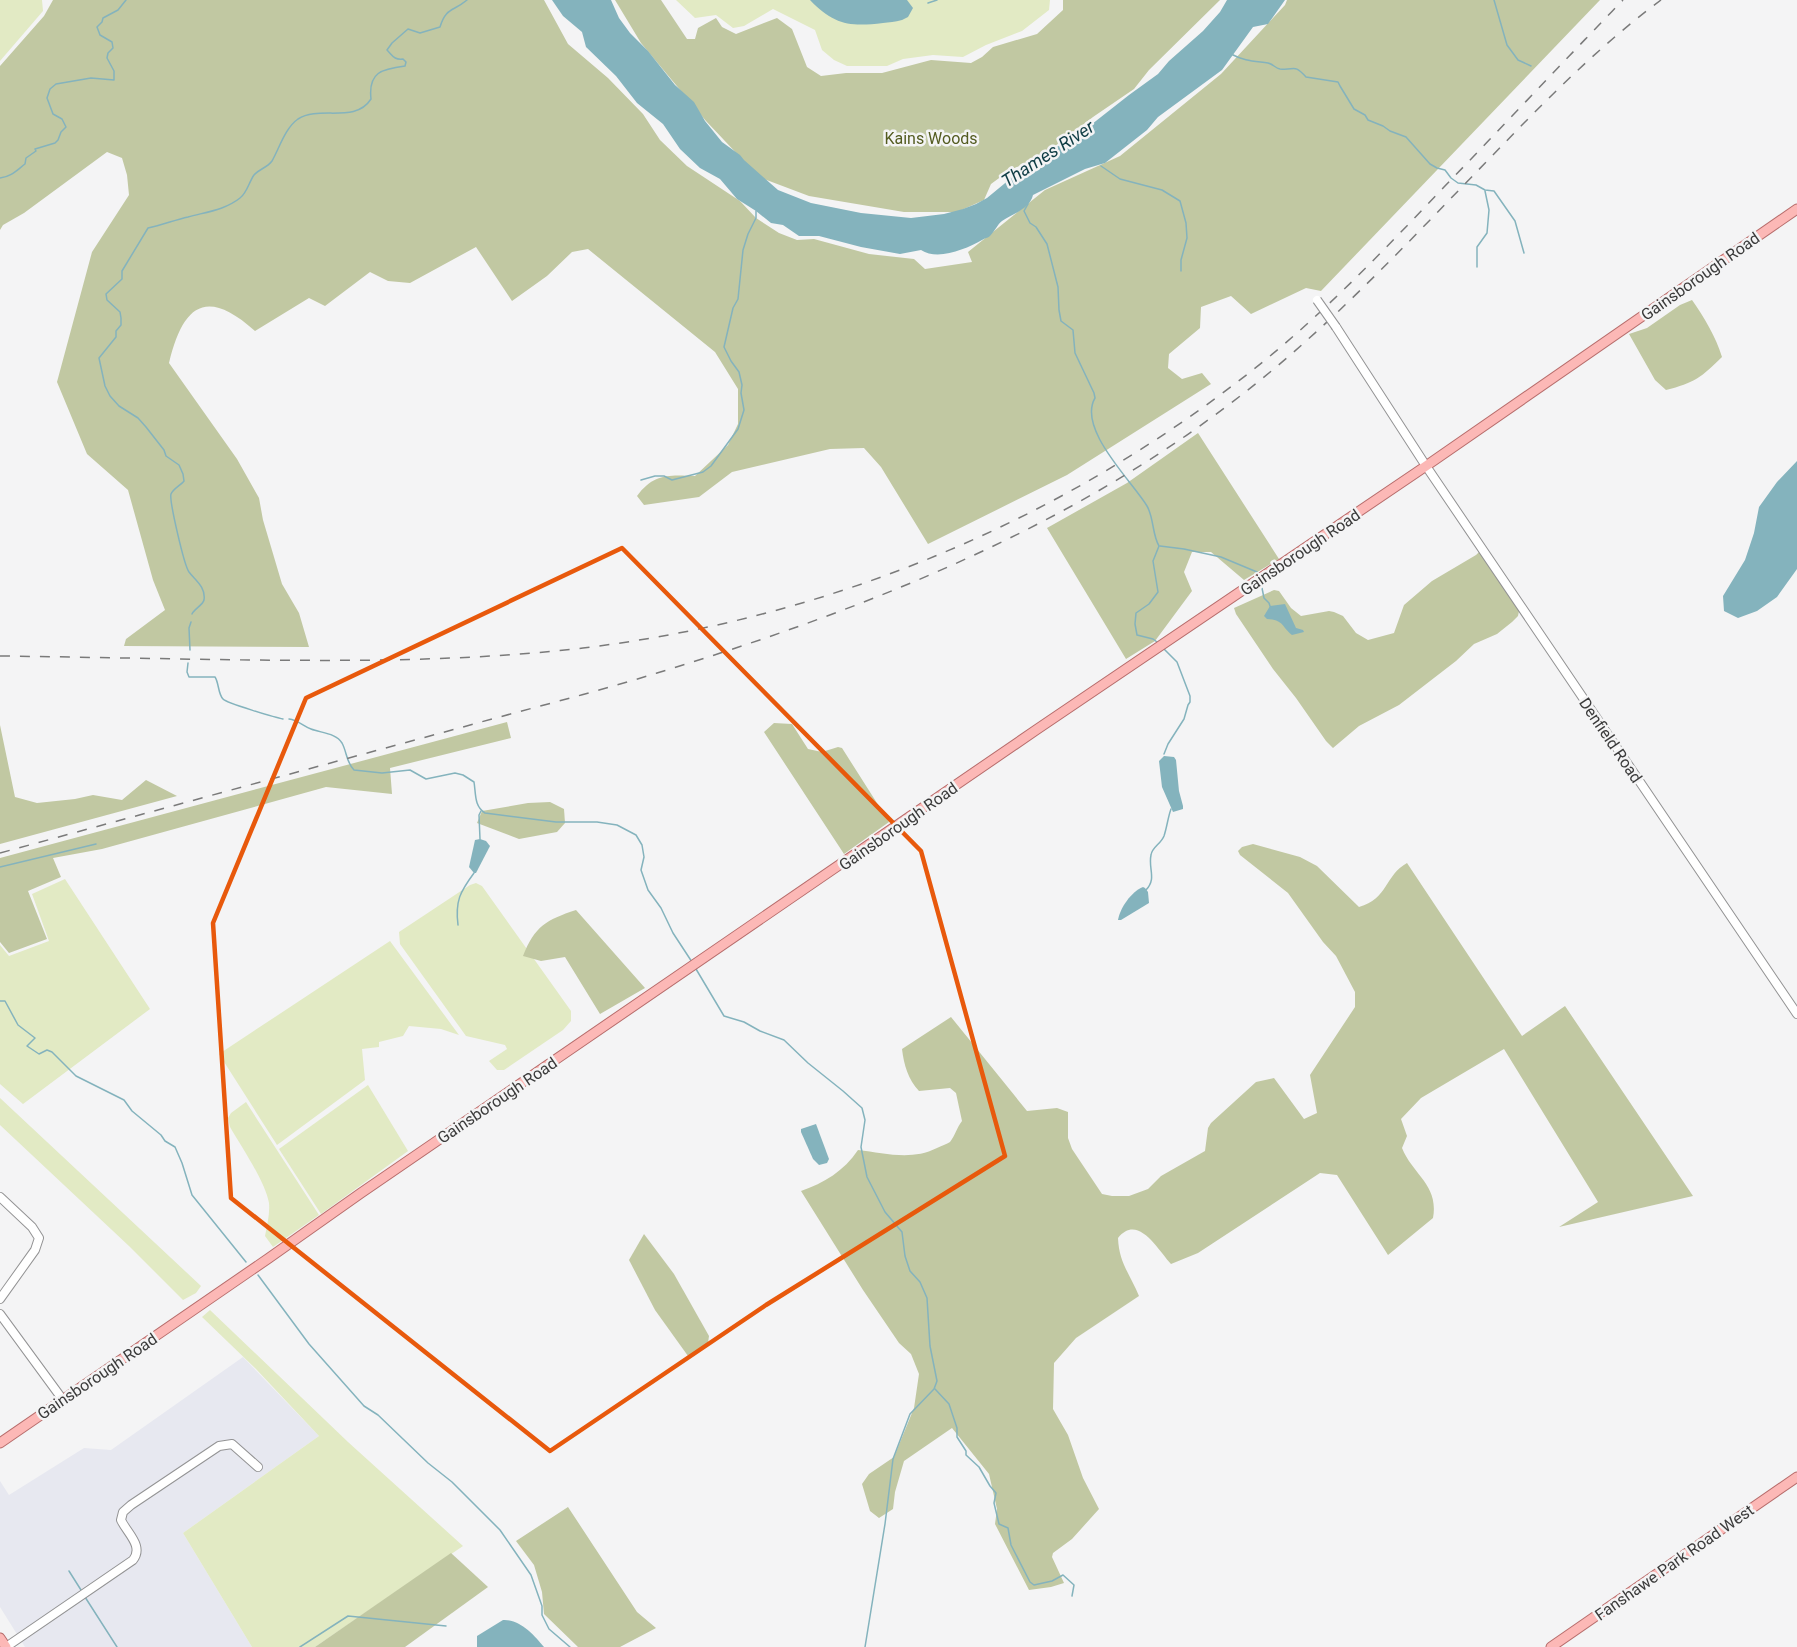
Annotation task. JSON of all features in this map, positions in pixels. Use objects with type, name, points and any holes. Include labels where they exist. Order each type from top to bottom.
[{"type":"main road","name":"Gainsborough Road","points":[[0,1443],[1036,730],[1426,466],[1797,209]]},
{"type":"main road","name":"Fanshawe Park Road West","points":[[1551,1647],[1797,1477]]},
{"type":"main road","points":[[0,1630],[0,1638],[6,1647]]},
{"type":"street","name":"Denfield Road","points":[[1314,297],[1797,1014]]},
{"type":"street","points":[[0,1197],[32,1227],[39,1238],[35,1250],[0,1299]]},
{"type":"street","points":[[0,1314],[63,1400]]},
{"type":"street","points":[[6,1647],[133,1560],[138,1548],[121,1520],[123,1512],[131,1505],[219,1446],[232,1444],[258,1467]]},
{"type":"highlighted area","points":[[622,548],[921,851],[1005,1156],[766,1305],[550,1451],[231,1198],[213,923],[306,698]]},
{"type":"shaded area","points":[[243,1357],[319,1436],[183,1533],[252,1647],[25,1647],[0,1607],[0,1481],[9,1495],[84,1448],[111,1450]]},
{"type":"green space","points":[[0,0],[42,0],[43,11],[0,61]]},
{"type":"green space","points":[[53,0],[544,0],[568,44],[608,78],[643,114],[660,140],[687,166],[740,201],[756,218],[779,233],[797,240],[814,239],[869,254],[914,259],[925,269],[972,262],[968,252],[1045,190],[1120,156],[1221,74],[1285,5],[1287,0],[1600,0],[1321,291],[1306,288],[1251,314],[1231,296],[1201,307],[1200,328],[1169,354],[1168,368],[1182,379],[1202,373],[1211,384],[1067,475],[928,544],[881,467],[864,448],[830,449],[732,472],[699,497],[644,505],[637,496],[650,483],[663,477],[695,476],[728,445],[738,424],[738,389],[715,352],[588,249],[572,252],[547,276],[512,301],[476,247],[410,283],[388,281],[370,272],[325,306],[309,298],[255,331],[238,317],[223,309],[210,306],[199,309],[189,316],[181,327],[169,363],[237,459],[259,498],[263,520],[282,584],[299,613],[309,647],[124,646],[126,639],[165,610],[153,580],[128,490],[87,454],[57,382],[92,252],[129,195],[122,158],[107,152],[24,213],[3,225],[0,230],[0,66],[44,16]]},
{"type":"green space","name":"Kains Woods","points":[[615,0],[661,0],[687,39],[695,39],[698,28],[716,18],[722,27],[736,34],[777,18],[792,29],[807,67],[821,76],[882,73],[931,60],[971,63],[993,47],[1037,34],[1063,10],[1063,0],[1220,0],[1149,70],[1134,89],[1042,156],[1010,170],[991,184],[984,200],[957,212],[904,212],[809,196],[759,177],[706,121],[641,43]]},
{"type":"green space","points":[[676,0],[1050,0],[1049,10],[1022,31],[963,57],[933,55],[903,59],[887,66],[847,66],[834,60],[822,50],[815,30],[773,9],[744,26],[733,28],[716,15],[695,18]]},
{"type":"green space","points":[[1692,300],[1709,327],[1722,357],[1697,378],[1684,385],[1666,390],[1655,380],[1629,334],[1647,328],[1680,305]]},
{"type":"green space","points":[[1198,433],[1279,559],[1244,580],[1211,552],[1192,552],[1184,572],[1192,591],[1155,641],[1126,659],[1047,528],[1127,483]]},
{"type":"green space","points":[[1482,549],[1519,611],[1518,616],[1497,634],[1474,644],[1456,661],[1399,705],[1359,726],[1333,748],[1273,669],[1234,608],[1274,590],[1279,591],[1291,608],[1301,616],[1334,612],[1343,616],[1356,633],[1368,640],[1394,633],[1404,605],[1432,581],[1476,555]]},
{"type":"green space","points":[[507,722],[511,738],[390,768],[392,794],[326,787],[102,849],[53,858],[61,877],[28,891],[47,939],[9,953],[0,942],[0,858]]},
{"type":"green space","points":[[774,723],[792,724],[808,749],[822,752],[842,748],[889,822],[844,854],[764,732]]},
{"type":"green space","points":[[0,725],[15,797],[37,803],[93,795],[122,800],[146,780],[177,796],[0,844]]},
{"type":"green space","points":[[550,802],[564,809],[565,823],[557,832],[519,839],[477,823],[482,811],[528,803]]},
{"type":"green space","points":[[1253,844],[1300,857],[1317,866],[1359,907],[1376,898],[1394,874],[1407,863],[1522,1036],[1565,1006],[1693,1196],[1559,1227],[1598,1202],[1504,1049],[1421,1098],[1401,1119],[1407,1136],[1402,1148],[1429,1188],[1434,1207],[1433,1218],[1388,1255],[1337,1175],[1320,1173],[1198,1253],[1171,1264],[1147,1236],[1133,1230],[1125,1231],[1118,1238],[1120,1255],[1139,1296],[1076,1338],[1054,1363],[1053,1409],[1068,1435],[1083,1478],[1099,1509],[1072,1539],[1053,1553],[1052,1557],[1064,1583],[1029,1590],[995,1524],[997,1509],[989,1474],[952,1428],[904,1461],[895,1492],[893,1509],[879,1518],[870,1511],[862,1484],[869,1474],[894,1457],[914,1408],[919,1374],[911,1354],[899,1343],[863,1290],[801,1191],[833,1175],[858,1150],[908,1155],[927,1152],[950,1142],[962,1121],[956,1093],[950,1088],[919,1091],[907,1072],[902,1049],[951,1017],[1027,1111],[1057,1108],[1068,1112],[1068,1138],[1072,1149],[1102,1194],[1129,1196],[1148,1189],[1161,1176],[1205,1151],[1208,1128],[1211,1123],[1256,1082],[1274,1078],[1304,1119],[1317,1113],[1310,1075],[1355,1007],[1355,992],[1336,956],[1323,942],[1288,893],[1240,855],[1238,851],[1242,847]]},
{"type":"green space","points":[[65,879],[150,1009],[23,1104],[0,1084],[0,945],[9,956],[49,941],[32,894]]},
{"type":"green space","points":[[476,883],[482,886],[571,1011],[571,1021],[563,1030],[504,1070],[497,1070],[489,1061],[507,1049],[505,1045],[466,1036],[400,944],[399,932]]},
{"type":"green space","points":[[576,910],[645,988],[600,1014],[565,957],[541,961],[523,956],[537,931],[549,921]]},
{"type":"green space","points":[[390,941],[459,1035],[441,1029],[409,1026],[403,1036],[379,1042],[379,1047],[362,1049],[365,1080],[277,1145],[219,1054]]},
{"type":"green space","points":[[368,1085],[408,1151],[321,1214],[279,1149]]},
{"type":"green space","points":[[0,1098],[201,1286],[196,1293],[183,1300],[0,1125]]},
{"type":"green space","points":[[246,1102],[319,1215],[273,1247],[265,1236],[269,1211],[267,1194],[230,1127],[228,1118]]},
{"type":"green space","points":[[644,1234],[674,1274],[709,1336],[708,1343],[688,1356],[655,1310],[629,1260]]},
{"type":"green space","points":[[210,1310],[348,1442],[463,1546],[315,1647],[252,1647],[183,1533],[319,1436],[256,1369],[202,1317]]},
{"type":"green space","points":[[568,1507],[637,1612],[656,1628],[620,1647],[578,1647],[544,1614],[542,1592],[534,1565],[516,1541]]},
{"type":"green space","points":[[451,1553],[488,1587],[405,1647],[315,1647]]},
{"type":"water","name":"Thames River","points":[[552,0],[611,0],[619,18],[630,33],[648,51],[675,85],[694,102],[705,121],[722,142],[740,155],[778,190],[811,203],[861,213],[911,218],[963,209],[987,198],[1025,164],[1087,128],[1158,74],[1203,31],[1220,12],[1227,0],[1285,0],[1268,24],[1253,27],[1222,70],[1158,117],[1147,130],[1105,163],[1085,169],[1033,195],[1028,204],[1002,221],[992,234],[968,247],[944,254],[921,250],[900,254],[819,236],[799,236],[783,225],[771,223],[737,199],[720,179],[700,168],[680,149],[663,124],[637,103],[616,76],[586,47],[582,32],[563,16]]},
{"type":"water","points":[[810,0],[907,0],[913,8],[908,17],[902,20],[861,25],[835,19]]},
{"type":"water","points":[[1797,461],[1797,569],[1777,597],[1757,611],[1738,618],[1724,611],[1723,596],[1745,560],[1754,533],[1759,507],[1777,482]]},
{"type":"water","points":[[1285,604],[1296,628],[1304,632],[1292,635],[1279,622],[1264,616],[1270,606]]},
{"type":"water","points":[[1164,756],[1174,757],[1176,760],[1183,809],[1173,812],[1162,787],[1159,761]]},
{"type":"water","points":[[475,840],[486,841],[490,846],[474,873],[469,867]]},
{"type":"water","points":[[1143,887],[1148,892],[1149,903],[1118,920],[1127,901]]},
{"type":"water","points":[[816,1124],[829,1159],[827,1163],[819,1165],[813,1159],[801,1132],[801,1129]]},
{"type":"water","points":[[503,1620],[521,1625],[544,1647],[477,1647],[477,1636]]},
{"type":"waterway","points":[[0,178],[11,175],[25,164],[26,158],[36,151],[35,149],[55,143],[66,127],[62,119],[53,114],[47,98],[50,89],[56,84],[91,78],[114,80],[114,71],[107,58],[113,48],[112,42],[100,35],[97,27],[103,18],[118,10],[126,0]]},
{"type":"waterway","points":[[192,614],[203,602],[204,595],[202,588],[187,567],[177,533],[171,499],[172,492],[184,481],[183,474],[179,465],[166,456],[146,427],[138,418],[119,406],[105,386],[99,358],[116,337],[116,331],[121,325],[120,312],[107,300],[106,294],[122,279],[122,271],[148,228],[215,210],[240,198],[254,175],[272,161],[293,123],[307,115],[347,113],[364,106],[371,99],[374,77],[383,71],[405,66],[406,62],[403,59],[392,56],[387,50],[392,43],[408,29],[420,33],[440,27],[447,13],[467,0]]},
{"type":"waterway","points":[[928,3],[937,0]]},
{"type":"waterway","points":[[1494,0],[1507,45],[1518,60],[1531,66]]},
{"type":"waterway","points":[[1231,54],[1270,64],[1280,69],[1296,69],[1306,77],[1338,82],[1354,109],[1365,115],[1368,120],[1406,137],[1430,164],[1445,170],[1458,183],[1476,185],[1485,190],[1494,191],[1515,221],[1524,253]]},
{"type":"waterway","points":[[1101,166],[1120,179],[1162,190],[1180,201],[1186,223],[1187,238],[1181,260],[1181,271]]},
{"type":"waterway","points":[[1477,267],[1477,247],[1487,233],[1489,210],[1485,191]]},
{"type":"waterway","points":[[1028,204],[1024,211],[1030,223],[1036,227],[1047,244],[1058,287],[1061,321],[1073,330],[1075,353],[1094,393],[1095,398],[1091,411],[1093,424],[1109,454],[1147,506],[1151,516],[1159,546],[1153,561],[1158,592],[1149,604],[1136,613],[1135,624],[1137,635],[1157,642]]},
{"type":"waterway","points":[[641,480],[655,476],[664,476],[672,480],[703,472],[711,466],[738,429],[744,410],[742,385],[739,372],[724,347],[733,308],[738,299],[743,250],[756,218],[756,211]]},
{"type":"waterway","points":[[1160,546],[1221,557],[1257,572],[1258,576]]},
{"type":"waterway","points":[[1261,583],[1264,598],[1270,606]]},
{"type":"waterway","points":[[190,650],[191,622]]},
{"type":"waterway","points":[[1163,648],[1177,662],[1190,696],[1184,719],[1164,754]]},
{"type":"waterway","points":[[188,663],[189,677],[215,677],[221,697],[226,701],[283,719]]},
{"type":"waterway","points":[[289,719],[332,735],[339,740],[354,770],[382,773],[410,770],[426,779],[455,773],[474,782],[477,803],[485,813],[556,822],[597,822],[617,825],[636,835],[642,845],[644,857],[641,870],[648,890],[692,962]]},
{"type":"waterway","points":[[1146,890],[1152,877],[1150,860],[1152,852],[1164,836],[1171,809]]},
{"type":"waterway","points":[[480,839],[479,815],[481,811]]},
{"type":"waterway","points":[[0,867],[96,844]]},
{"type":"waterway","points":[[458,925],[457,909],[460,897],[474,873]]},
{"type":"waterway","points":[[696,969],[724,1016],[744,1022],[784,1040],[862,1108],[865,1120],[861,1147],[867,1177],[885,1212],[902,1232],[905,1256],[910,1271],[920,1282],[927,1298],[930,1346],[937,1381],[934,1389],[910,1414],[893,1459],[865,1647]]},
{"type":"waterway","points":[[0,1001],[5,1001],[18,1025],[35,1038],[27,1046],[39,1054],[47,1050],[52,1052],[76,1076],[124,1100],[132,1111],[165,1141],[175,1147],[192,1195],[246,1262]]},
{"type":"waterway","points":[[258,1275],[309,1344],[364,1406],[378,1415],[428,1463],[452,1482],[500,1530],[531,1575],[542,1606],[542,1615],[549,1629],[570,1647]]},
{"type":"waterway","points":[[935,1389],[949,1404],[957,1428],[957,1437],[966,1455],[979,1467],[996,1493],[994,1503],[999,1524],[1008,1528],[1011,1545],[1030,1582],[1034,1585],[1052,1581],[1063,1575],[1074,1585],[1072,1596]]},
{"type":"waterway","points":[[69,1571],[81,1590]]},
{"type":"waterway","points":[[85,1597],[117,1647]]},
{"type":"waterway","points":[[300,1647],[348,1616],[446,1626]]},
{"type":"railway","points":[[0,656],[375,660],[500,656],[583,648],[676,634],[767,613],[857,586],[944,552],[1028,513],[1110,468],[1189,417],[1264,361],[1334,299],[1379,255],[1623,0]]},
{"type":"railway","points":[[0,853],[657,673],[807,623],[881,595],[1026,530],[1095,493],[1162,451],[1263,378],[1332,318],[1573,75],[1661,0]]}]
